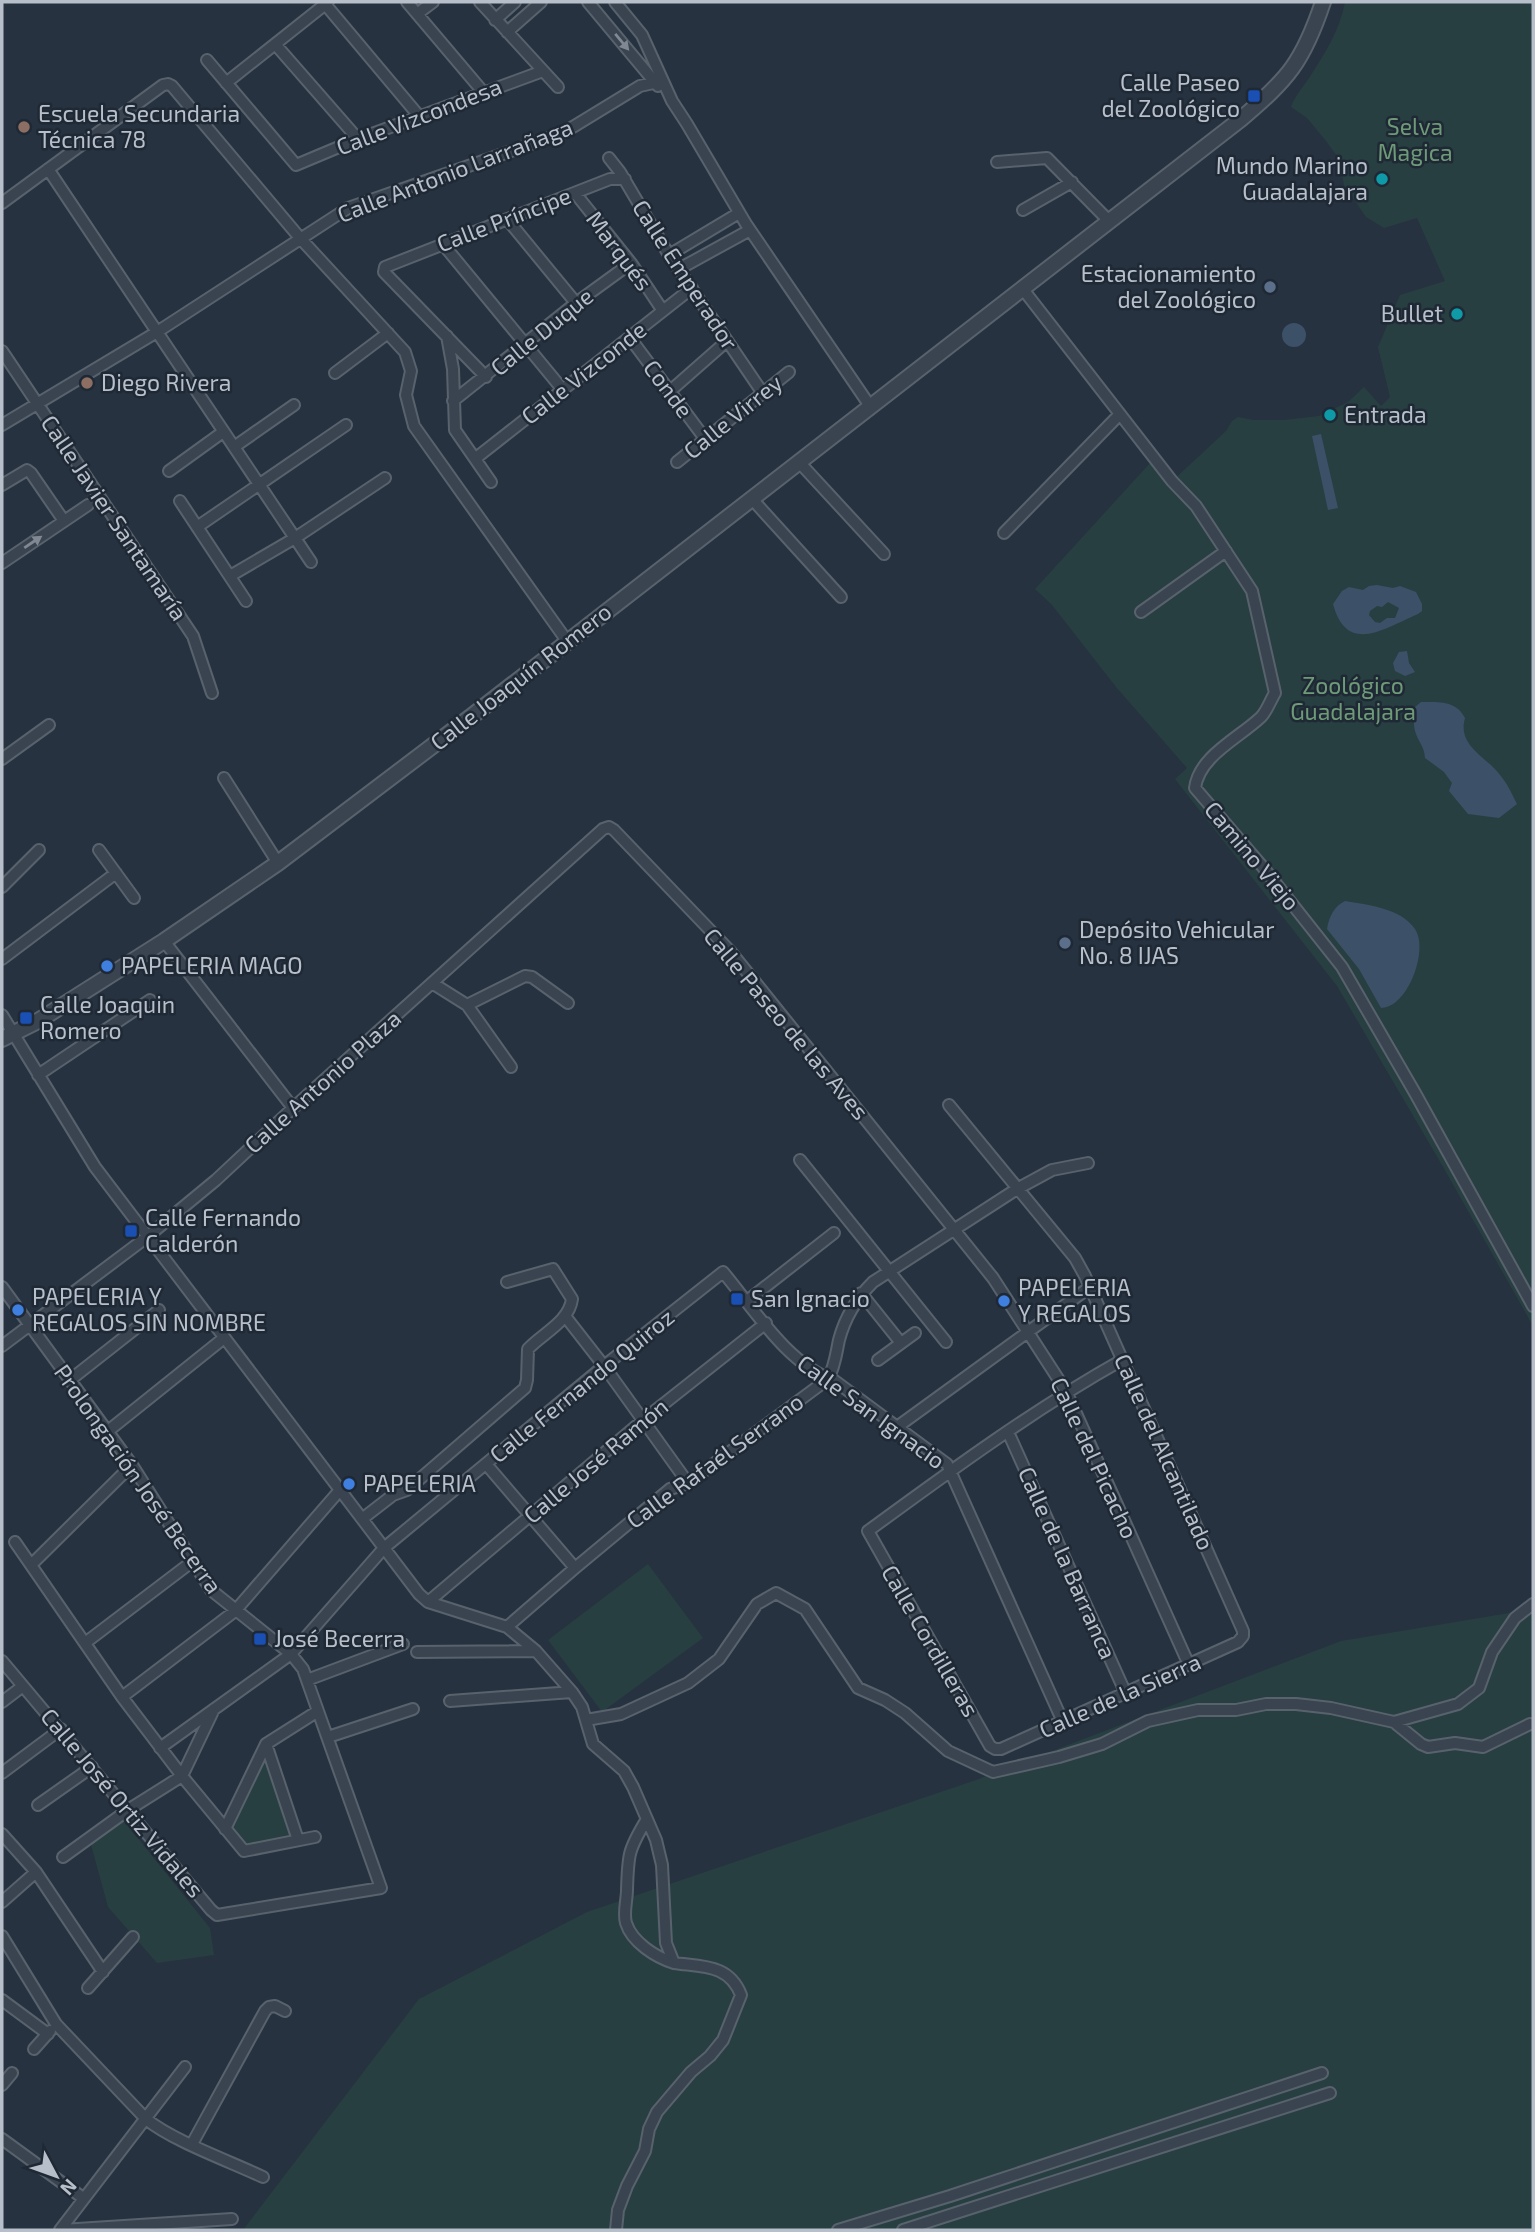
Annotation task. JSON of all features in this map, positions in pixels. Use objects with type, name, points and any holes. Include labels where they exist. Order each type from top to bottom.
[{"type":"street","points":[[407,2],[484,93]]},
{"type":"street","points":[[417,13],[433,2]]},
{"type":"street","points":[[480,2],[558,87]]},
{"type":"street","points":[[495,20],[514,2]]},
{"type":"street","points":[[588,2],[672,101],[750,230],[870,406]]},
{"type":"street","points":[[615,2],[642,35],[658,82]]},
{"type":"street","name":"Calle Joaquín Romero","points":[[7,1036],[38,1021],[164,942],[278,863],[1241,119],[1291,72],[1307,45],[1323,2]]},
{"type":"street","points":[[207,60],[226,83],[327,3],[419,116]]},
{"type":"street","points":[[507,32],[536,3]]},
{"type":"street","points":[[275,44],[358,139]]},
{"type":"street","name":"Calle Vizcondesa","points":[[226,83],[296,165],[358,139],[543,71]]},
{"type":"street","name":"Calle Antonio Larrañaga","points":[[2,425],[157,332],[348,208],[563,133],[640,86],[658,82]]},
{"type":"street","points":[[2,204],[163,85],[172,86],[300,237],[405,352],[411,371],[406,395],[414,426],[567,641]]},
{"type":"street","name":"Calle Emperador","points":[[609,158],[625,179],[669,255],[762,392]]},
{"type":"street","points":[[997,162],[1047,158],[1109,221]]},
{"type":"street","points":[[48,169],[311,562]]},
{"type":"street","name":"Calle Príncipe","points":[[447,336],[384,272],[385,267],[610,179],[625,179]]},
{"type":"street","points":[[1023,210],[1072,182]]},
{"type":"street","name":"Marqués","points":[[575,193],[631,263],[663,311]]},
{"type":"street","points":[[669,255],[739,213]]},
{"type":"street","points":[[507,219],[576,303]]},
{"type":"street","points":[[714,228],[723,244]]},
{"type":"street","points":[[679,269],[750,230]]},
{"type":"street","points":[[442,243],[563,390]]},
{"type":"street","name":"Calle Duque","points":[[453,401],[631,263]]},
{"type":"street","name":"Calle Vizconde","points":[[476,458],[692,288]]},
{"type":"street","name":"Camino Viejo","points":[[1022,288],[1172,481],[1196,506],[1252,591],[1275,693],[1263,715],[1206,763],[1196,776],[1195,788],[1262,866],[1342,967],[1533,1306]]},
{"type":"street","points":[[335,373],[388,333]]},
{"type":"street","points":[[447,336],[486,377]]},
{"type":"street","points":[[447,336],[453,369],[455,430],[491,482]]},
{"type":"street","name":"Conde","points":[[630,338],[706,440]]},
{"type":"street","points":[[669,392],[727,341]]},
{"type":"street","name":"Calle Javier Santamaría","points":[[2,351],[193,636],[212,693]]},
{"type":"street","name":"Calle Virrey","points":[[677,462],[789,372]]},
{"type":"street","points":[[234,447],[294,405]]},
{"type":"street","points":[[1004,533],[1120,414]]},
{"type":"street","points":[[197,527],[346,425]]},
{"type":"street","points":[[169,471],[223,432]]},
{"type":"street","points":[[799,462],[884,554]]},
{"type":"street","points":[[2,485],[27,470],[64,521]]},
{"type":"street","points":[[230,576],[295,538],[385,478]]},
{"type":"street","points":[[752,499],[841,597]]},
{"type":"street","points":[[180,501],[246,601]]},
{"type":"street","points":[[2,563],[88,505]]},
{"type":"street","points":[[1141,612],[1226,551]]},
{"type":"street","points":[[2,759],[50,725]]},
{"type":"street","points":[[224,779],[278,863]]},
{"type":"street","name":"Calle Antonio Plaza","points":[[2,1346],[148,1237],[216,1180],[603,829],[609,827]]},
{"type":"street","name":"Calle Paseo de las Aves","points":[[609,827],[730,951],[953,1229]]},
{"type":"street","points":[[2,887],[39,850]]},
{"type":"street","points":[[99,850],[134,898]]},
{"type":"street","points":[[2,959],[116,873]]},
{"type":"street","points":[[164,942],[293,1108]]},
{"type":"street","points":[[467,1005],[525,976],[531,977],[568,1003]]},
{"type":"street","points":[[432,983],[467,1005],[511,1067]]},
{"type":"street","points":[[38,1075],[150,1000]]},
{"type":"street","points":[[2,1015],[7,1036],[38,1075],[95,1167],[419,1594],[428,1602],[507,1628],[536,1651],[572,1692],[582,1707],[593,1744],[624,1772],[656,1840],[662,1864],[666,1943],[674,1963]]},
{"type":"street","name":"Calle del Alcantilado","points":[[949,1105],[1075,1258],[1243,1636]]},
{"type":"street","points":[[800,1160],[946,1342]]},
{"type":"street","name":"Calle Rafaél Serrano","points":[[507,1628],[670,1489],[688,1483],[828,1379],[842,1328],[850,1310],[861,1293],[888,1271],[1017,1189],[1052,1170],[1088,1163]]},
{"type":"street","name":"Calle del Picacho","points":[[953,1229],[993,1278],[1066,1391],[1188,1665]]},
{"type":"street","points":[[747,1301],[834,1233]]},
{"type":"street","points":[[362,1519],[393,1495],[407,1490],[524,1388],[527,1380],[528,1349],[565,1317],[572,1299],[553,1269],[507,1282]]},
{"type":"street","name":"Calle San Ignacio","points":[[723,1272],[795,1359],[813,1372],[835,1381],[947,1464],[1063,1722]]},
{"type":"street","name":"Calle Fernando Quiroz","points":[[160,1748],[291,1654],[384,1548],[604,1366],[723,1272]]},
{"type":"street","name":"Prolongación José Becerra","points":[[2,1287],[132,1465],[211,1590],[291,1654],[303,1670],[380,1888]]},
{"type":"street","points":[[897,1427],[1090,1287]]},
{"type":"street","points":[[861,1293],[901,1343]]},
{"type":"street","points":[[70,1380],[159,1310]]},
{"type":"street","points":[[565,1317],[604,1366],[688,1483]]},
{"type":"street","name":"Calle José Ramón","points":[[428,1602],[642,1421],[766,1323]]},
{"type":"street","points":[[878,1360],[915,1333]]},
{"type":"street","points":[[108,1431],[225,1338]]},
{"type":"street","points":[[950,1471],[1066,1391],[1122,1360]]},
{"type":"street","name":"Calle de la Barranca","points":[[1008,1432],[1126,1694]]},
{"type":"street","points":[[486,1464],[575,1568]]},
{"type":"street","points":[[31,1565],[132,1465]]},
{"type":"street","name":"Calle Cordilleras","points":[[950,1471],[868,1531],[990,1746],[995,1749]]},
{"type":"street","points":[[122,1697],[235,1611],[340,1490]]},
{"type":"street","points":[[15,1542],[122,1697],[244,1851],[315,1837]]},
{"type":"street","points":[[85,1643],[193,1561]]},
{"type":"street","points":[[586,1720],[621,1714],[688,1683],[719,1659],[757,1604],[776,1594],[805,1609],[858,1688],[905,1713],[948,1751],[993,1772],[1102,1744],[1149,1721],[1198,1710],[1236,1710],[1266,1704],[1331,1708],[1394,1722],[1428,1747],[1455,1743],[1483,1747],[1530,1724]]},
{"type":"street","points":[[1394,1722],[1458,1704],[1479,1688],[1492,1652],[1515,1618],[1533,1604]]},
{"type":"street","name":"Calle de la Sierra","points":[[995,1749],[1002,1749],[1126,1694],[1238,1642],[1243,1636]]},
{"type":"street","points":[[307,1680],[403,1644]]},
{"type":"street","points":[[417,1652],[536,1651]]},
{"type":"street","name":"Calle José Ortiz Vidales","points":[[2,1661],[217,1915],[380,1888]]},
{"type":"street","points":[[2,1702],[23,1686]]},
{"type":"street","points":[[450,1701],[572,1692]]},
{"type":"street","points":[[63,1857],[128,1810],[182,1776],[214,1708]]},
{"type":"street","points":[[328,1737],[413,1709]]},
{"type":"street","points":[[225,1829],[266,1744],[318,1711]]},
{"type":"street","points":[[2,1773],[61,1729]]},
{"type":"street","points":[[266,1744],[298,1840]]},
{"type":"street","points":[[38,1805],[92,1767]]},
{"type":"street","points":[[616,2230],[618,2210],[645,2151],[649,2129],[657,2112],[723,2040],[741,1994],[736,1982],[722,1971],[662,1959],[633,1936],[625,1921],[627,1865],[631,1844],[647,1819]]},
{"type":"street","points":[[2,1834],[36,1872],[103,1972]]},
{"type":"street","points":[[2,1902],[36,1872]]},
{"type":"street","points":[[2,1936],[58,2022],[146,2119],[154,2126],[263,2176]]},
{"type":"street","points":[[88,1988],[133,1937]]},
{"type":"street","points":[[2,2000],[48,2034]]},
{"type":"street","points":[[192,2144],[265,2011],[275,2006],[285,2011]]},
{"type":"street","points":[[34,2049],[58,2022]]},
{"type":"street","points":[[61,2230],[185,2067]]},
{"type":"street","points":[[2,2085],[12,2073]]},
{"type":"street","points":[[838,2230],[950,2196],[1322,2073]]},
{"type":"street","points":[[903,2230],[1329,2093]]},
{"type":"street","points":[[2,2139],[83,2198]]},
{"type":"street","points":[[950,2196],[955,2213]]},
{"type":"street","points":[[61,2230],[232,2219]]},
{"type":"green space","name":"Zoológico Guadalajara","points":[[1345,2],[1533,2],[1533,1326],[1337,986],[1175,779],[1187,768],[1116,687],[1052,605],[1035,589],[1151,462],[1169,484],[1238,417],[1284,420],[1319,416],[1348,402],[1364,387],[1381,406],[1390,397],[1378,347],[1400,295],[1445,281],[1417,218],[1384,228],[1366,217],[1344,185],[1339,159],[1307,118],[1291,107],[1331,42]]},
{"type":"green space","points":[[648,1564],[703,1638],[602,1712],[548,1640]]},
{"type":"green space","points":[[1533,1609],[1533,2230],[243,2230],[419,1999],[587,1912],[976,1780],[1341,1641]]},
{"type":"green space","points":[[265,1748],[295,1838],[246,1849],[228,1828]]},
{"type":"green space","points":[[121,1817],[210,1928],[214,1955],[157,1963],[108,1907],[90,1841]]},
{"type":"water","name":"Estacionamiento del Zoológico","points":[[1289,323],[1299,323],[1306,330],[1306,340],[1299,347],[1289,347],[1282,340],[1282,330]]},
{"type":"water","points":[[1321,434],[1338,508],[1328,510],[1312,436]]},
{"type":"water","points":[[1369,586],[1400,586],[1416,592],[1422,604],[1422,611],[1380,631],[1357,634],[1339,620],[1333,604],[1342,591],[1349,587],[1363,590]],"holes":[[[1388,602],[1399,608],[1395,618],[1387,618],[1380,623],[1375,622],[1369,615],[1377,606],[1382,607]]]},
{"type":"water","points":[[1407,651],[1409,663],[1415,672],[1405,676],[1395,671],[1393,663],[1399,652]]},
{"type":"water","points":[[1421,702],[1446,703],[1461,712],[1465,718],[1465,736],[1469,743],[1503,778],[1517,804],[1499,818],[1468,814],[1449,791],[1452,783],[1444,772],[1425,758],[1414,725],[1415,707]]},
{"type":"water","points":[[1345,901],[1374,906],[1401,916],[1415,929],[1419,938],[1418,963],[1413,976],[1400,998],[1391,1005],[1381,1008],[1359,969],[1327,929],[1333,912]]},
{"type":"place","name":"Calle Paseo del Zoológico","points":[[1254,96]]},
{"type":"place","name":"Escuela Secundaria Técnica 78","points":[[24,127]]},
{"type":"place","name":"Mundo Marino Guadalajara","points":[[1382,179]]},
{"type":"place","name":"Estacionamiento del Zoológico","points":[[1270,287]]},
{"type":"place","name":"Bullet","points":[[1457,314]]},
{"type":"place","name":"Diego Rivera","points":[[87,383]]},
{"type":"place","name":"Entrada","points":[[1330,415]]},
{"type":"place","name":"Depósito Vehicular No. 8 IJAS","points":[[1065,943]]},
{"type":"place","name":"PAPELERIA MAGO","points":[[107,966]]},
{"type":"place","name":"Calle Joaquin Romero","points":[[26,1018]]},
{"type":"place","name":"Calle Fernando Calderón","points":[[131,1231]]},
{"type":"place","name":"San Ignacio","points":[[737,1299]]},
{"type":"place","name":"PAPELERIA Y REGALOS","points":[[1004,1301]]},
{"type":"place","name":"PAPELERIA Y REGALOS SIN NOMBRE","points":[[18,1310]]},
{"type":"place","name":"PAPELERIA","points":[[349,1484]]},
{"type":"place","name":"José Becerra","points":[[260,1639]]},
{"type":"park label","name":"Selva Magica","points":[[1415,140]]}]
